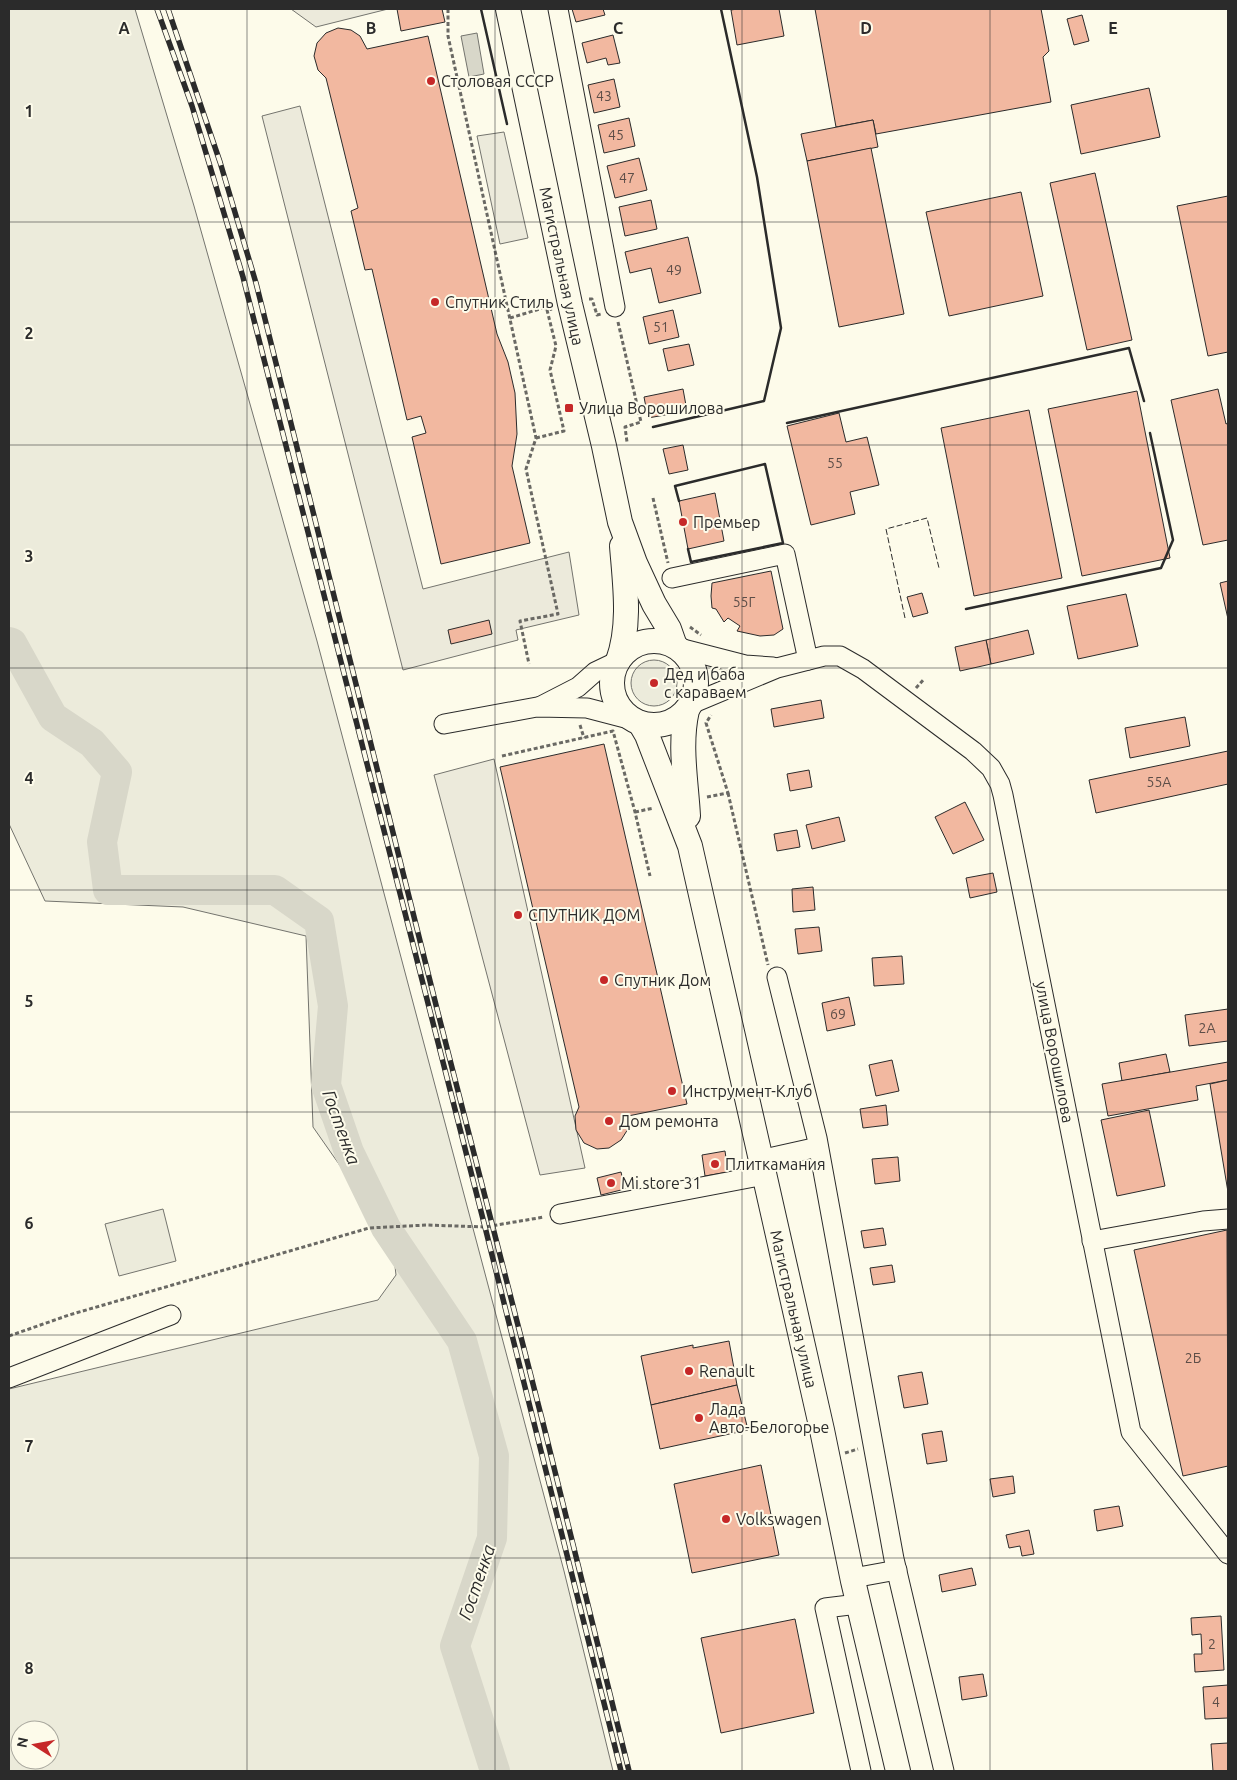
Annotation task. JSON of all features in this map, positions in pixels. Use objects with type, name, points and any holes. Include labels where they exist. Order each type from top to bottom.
[{"type":"main road","name":"Магистральная улица","points":[[508,9],[570,304],[620,522],[625,607],[623,647],[612,674],[613,692],[620,708],[637,721],[647,735],[680,802],[822,1430],[858,1604],[898,1771]]},
{"type":"main road","name":"Магистральная улица","points":[[620,522],[654,604],[669,628],[677,647],[686,654],[696,673],[695,694],[683,726],[680,802]]},
{"type":"main road","points":[[618,661],[626,651],[641,642],[659,641],[677,647]]},
{"type":"main road","points":[[637,721],[649,725],[666,723],[674,720],[689,707]]},
{"type":"street","points":[[558,9],[615,307]]},
{"type":"street","points":[[672,578],[785,554],[808,660]]},
{"type":"street","points":[[677,647],[745,665],[777,668]]},
{"type":"street","name":"улица Ворошилова","points":[[777,668],[824,656],[840,656],[863,669],[973,751],[987,764],[997,779],[1004,795],[1131,1432],[1228,1554]]},
{"type":"street","points":[[538,708],[578,687],[595,672],[618,661]]},
{"type":"street","points":[[689,707],[777,668]]},
{"type":"street","points":[[444,724],[538,708],[587,708],[637,721]]},
{"type":"street","points":[[777,977],[818,1147],[897,1570],[944,1771]]},
{"type":"street","points":[[560,1214],[762,1168],[818,1147]]},
{"type":"street","points":[[1092,1241],[1203,1220],[1228,1219]]},
{"type":"street","points":[[9,1378],[171,1315]]},
{"type":"street","points":[[853,1578],[897,1570]]},
{"type":"street","points":[[858,1604],[825,1608],[861,1771]]},
{"type":"path","points":[[448,9],[448,36],[536,438],[526,469],[558,614],[520,621],[528,664]]},
{"type":"path","points":[[615,307],[641,422],[624,427],[627,442]]},
{"type":"path","points":[[510,318],[543,308],[547,310]]},
{"type":"path","points":[[653,498],[672,578]]},
{"type":"path","points":[[688,626],[702,636]]},
{"type":"path","points":[[905,701],[924,679]]},
{"type":"path","points":[[714,712],[706,723],[728,793],[768,967],[777,977]]},
{"type":"path","points":[[579,720],[584,738]]},
{"type":"path","points":[[502,756],[613,731],[650,876]]},
{"type":"path","points":[[635,812],[728,793]]},
{"type":"path","points":[[9,1336],[69,1315],[369,1228],[405,1225],[485,1227],[560,1214]]},
{"type":"shaded area","points":[[9,9],[135,9],[194,206],[317,641],[564,1571],[613,1771],[9,1771],[9,1389],[378,1300],[396,1275],[392,1240],[313,1127],[306,936],[183,907],[45,901],[9,824]]},
{"type":"shaded area","points":[[291,9],[388,9],[316,27]]},
{"type":"shaded area","points":[[477,33],[484,74],[469,77],[461,36]]},
{"type":"shaded area","points":[[300,106],[423,589],[569,552],[579,615],[516,630],[518,640],[403,670],[262,116]]},
{"type":"shaded area","points":[[504,132],[528,238],[500,244],[477,136]]},
{"type":"shaded area","points":[[649,660],[659,660],[673,670],[677,683],[673,696],[667,702],[659,706],[649,706],[635,696],[631,688],[631,678],[641,664]]},
{"type":"shaded area","points":[[494,759],[585,1168],[540,1175],[434,775]]},
{"type":"shaded area","points":[[163,1209],[176,1261],[119,1276],[105,1224]]},
{"type":"building","points":[[397,9],[442,9],[445,22],[401,31]]},
{"type":"building","points":[[572,9],[603,9],[605,15],[576,22]]},
{"type":"building","points":[[779,9],[784,36],[737,45],[731,10]]},
{"type":"building","points":[[815,9],[1041,9],[1049,51],[1043,57],[1051,102],[876,134],[873,120],[836,127]]},
{"type":"building","points":[[1082,15],[1089,41],[1074,45],[1067,19]]},
{"type":"building","name":"Спутник Стиль","points":[[338,28],[351,30],[360,36],[367,49],[428,36],[497,334],[508,362],[515,393],[517,434],[512,466],[530,543],[441,564],[412,437],[426,433],[421,416],[407,420],[372,269],[365,270],[351,211],[358,208],[326,78],[318,70],[314,56],[317,43],[326,33]]},
{"type":"building","points":[[613,35],[620,63],[608,65],[606,58],[587,63],[582,43]]},
{"type":"building","points":[[614,79],[620,107],[594,113],[588,85]]},
{"type":"building","points":[[1149,88],[1160,137],[1081,154],[1071,105]]},
{"type":"building","points":[[629,118],[635,146],[604,153],[598,125]]},
{"type":"building","points":[[873,120],[878,147],[807,161],[801,134]]},
{"type":"building","points":[[871,148],[904,314],[839,327],[807,161]]},
{"type":"building","points":[[639,158],[647,190],[615,198],[607,166]]},
{"type":"building","points":[[1095,173],[1132,340],[1087,350],[1050,183]]},
{"type":"building","points":[[1021,192],[1043,296],[949,316],[926,212]]},
{"type":"building","points":[[1228,196],[1228,352],[1208,356],[1177,206]]},
{"type":"building","points":[[651,200],[657,229],[625,236],[619,207]]},
{"type":"building","points":[[688,237],[701,293],[659,303],[651,268],[630,273],[625,252]]},
{"type":"building","points":[[673,310],[679,337],[649,344],[643,317]]},
{"type":"building","points":[[689,344],[694,365],[668,371],[663,349]]},
{"type":"building","points":[[683,389],[687,411],[648,418],[644,397]]},
{"type":"building","points":[[1218,389],[1226,424],[1228,423],[1228,540],[1203,545],[1171,400]]},
{"type":"building","points":[[1137,391],[1170,558],[1082,576],[1048,409]]},
{"type":"building","points":[[1029,410],[1062,578],[974,596],[941,428]]},
{"type":"building","points":[[839,413],[846,442],[867,437],[879,485],[850,492],[855,514],[811,525],[787,426]]},
{"type":"building","points":[[683,445],[688,470],[669,474],[663,449]]},
{"type":"building","points":[[715,493],[724,541],[688,549],[679,501]]},
{"type":"building","points":[[771,571],[783,629],[774,635],[760,636],[737,631],[740,626],[728,618],[724,622],[716,609],[712,608],[712,583]]},
{"type":"building","points":[[1228,581],[1228,619],[1220,583]]},
{"type":"building","points":[[922,593],[928,613],[913,617],[907,597]]},
{"type":"building","points":[[1126,594],[1138,646],[1078,659],[1067,606]]},
{"type":"building","points":[[489,620],[492,634],[451,644],[448,630]]},
{"type":"building","points":[[1028,630],[1034,654],[991,664],[986,640]]},
{"type":"building","points":[[986,640],[991,664],[960,671],[955,647]]},
{"type":"building","points":[[821,700],[824,718],[774,727],[771,709]]},
{"type":"building","points":[[1185,717],[1190,746],[1130,758],[1125,728]]},
{"type":"building","name":"Спутник Дом","points":[[604,744],[687,1104],[628,1116],[628,1129],[621,1140],[609,1148],[597,1149],[584,1143],[576,1130],[575,1116],[579,1107],[500,767]]},
{"type":"building","points":[[1228,751],[1228,784],[1096,813],[1089,780]]},
{"type":"building","points":[[809,770],[812,787],[790,791],[787,774]]},
{"type":"building","points":[[965,802],[984,840],[953,854],[935,817]]},
{"type":"building","points":[[839,817],[845,841],[812,849],[806,825]]},
{"type":"building","points":[[797,830],[800,847],[777,851],[774,834]]},
{"type":"building","points":[[993,873],[997,892],[970,898],[966,878]]},
{"type":"building","points":[[813,887],[815,910],[793,912],[792,889]]},
{"type":"building","points":[[819,927],[822,951],[798,954],[795,929]]},
{"type":"building","points":[[902,956],[904,984],[874,986],[872,958]]},
{"type":"building","points":[[849,997],[855,1025],[827,1031],[822,1003]]},
{"type":"building","points":[[1228,1009],[1228,1041],[1189,1046],[1185,1015]]},
{"type":"building","points":[[1166,1054],[1170,1072],[1122,1081],[1119,1063]]},
{"type":"building","points":[[892,1060],[899,1091],[876,1096],[869,1065]]},
{"type":"building","points":[[1228,1062],[1228,1080],[1196,1086],[1198,1100],[1108,1116],[1102,1084]]},
{"type":"building","points":[[1228,1080],[1228,1192],[1210,1084]]},
{"type":"building","points":[[886,1105],[888,1125],[863,1128],[860,1109]]},
{"type":"building","points":[[1149,1110],[1165,1186],[1117,1196],[1101,1120]]},
{"type":"building","name":"Плиткамания","points":[[725,1151],[728,1172],[705,1176],[702,1155]]},
{"type":"building","points":[[898,1157],[900,1181],[875,1184],[872,1159]]},
{"type":"building","name":"Mi store 31","points":[[621,1172],[625,1189],[601,1195],[597,1178]]},
{"type":"building","points":[[883,1228],[886,1245],[864,1248],[861,1231]]},
{"type":"building","points":[[1227,1230],[1228,1466],[1183,1476],[1134,1250]]},
{"type":"building","points":[[892,1265],[895,1282],[873,1285],[870,1268]]},
{"type":"building","name":"Renault","points":[[729,1341],[737,1385],[651,1405],[641,1356],[693,1345],[693,1348]]},
{"type":"building","points":[[922,1372],[928,1404],[904,1408],[898,1376]]},
{"type":"building","name":"Лада Авто-Белогорье","points":[[737,1385],[748,1430],[660,1449],[651,1405]]},
{"type":"building","points":[[942,1431],[947,1461],[927,1464],[922,1434]]},
{"type":"building","name":"Volkswagen","points":[[761,1465],[779,1555],[692,1573],[674,1484]]},
{"type":"building","points":[[1013,1476],[1015,1493],[993,1497],[990,1479]]},
{"type":"building","points":[[1119,1506],[1123,1526],[1097,1531],[1094,1510]]},
{"type":"building","points":[[1029,1530],[1034,1554],[1022,1556],[1020,1546],[1009,1548],[1006,1535]]},
{"type":"building","points":[[972,1568],[976,1585],[942,1592],[939,1575]]},
{"type":"building","points":[[1221,1616],[1224,1670],[1195,1672],[1194,1654],[1202,1654],[1201,1634],[1192,1635],[1191,1618]]},
{"type":"building","points":[[795,1619],[814,1713],[721,1733],[701,1638]]},
{"type":"building","points":[[983,1674],[987,1696],[962,1700],[959,1677]]},
{"type":"building","points":[[1228,1685],[1228,1718],[1205,1719],[1203,1687]]},
{"type":"building","points":[[1228,1743],[1228,1771],[1213,1771],[1211,1744]]},
{"type":"waterway","name":"Гостенка","points":[[9,642],[12,643],[53,717],[92,743],[117,772],[102,842],[108,890],[275,890],[319,921],[333,1006],[326,1085],[349,1152],[386,1228],[462,1341],[494,1456],[492,1538],[455,1646],[495,1771]]},
{"type":"railway","points":[[157,9],[192,106],[243,277],[485,1227],[621,1771]]},
{"type":"railway","points":[[168,9],[220,162],[256,283],[629,1771]]},
{"type":"fence","points":[[905,618],[886,529],[927,518],[939,568]]},
{"type":"wall","points":[[481,9],[507,124]]},
{"type":"wall","points":[[653,427],[764,401],[781,328],[757,177],[721,9]]},
{"type":"wall","points":[[787,423],[1129,348],[1144,401]]},
{"type":"wall","points":[[966,609],[1161,568],[1173,540],[1150,433]]},
{"type":"wall","points":[[679,501],[675,486],[765,464],[783,543],[691,562],[688,549]]},
{"type":"place","name":"Столовая СССР","points":[[431,81]]},
{"type":"place","name":"Спутник Стиль","points":[[435,302]]},
{"type":"place","name":"Улица Ворошилова","points":[[569,408]]},
{"type":"place","name":"Премьер","points":[[683,522]]},
{"type":"place","name":"Дед и баба с караваем","points":[[654,683]]},
{"type":"place","name":"СПУТНИК ДОМ","points":[[518,915]]},
{"type":"place","name":"Спутник Дом","points":[[604,980]]},
{"type":"place","name":"Инструмент-Клуб","points":[[672,1091]]},
{"type":"place","name":"Дом ремонта","points":[[609,1121]]},
{"type":"place","name":"Плиткамания","points":[[715,1164]]},
{"type":"place","name":"Mi store 31","points":[[611,1183]]},
{"type":"place","name":"Renault","points":[[689,1371]]},
{"type":"place","name":"Лада Авто-Белогорье","points":[[699,1418]]},
{"type":"place","name":"Volkswagen","points":[[726,1519]]}]
